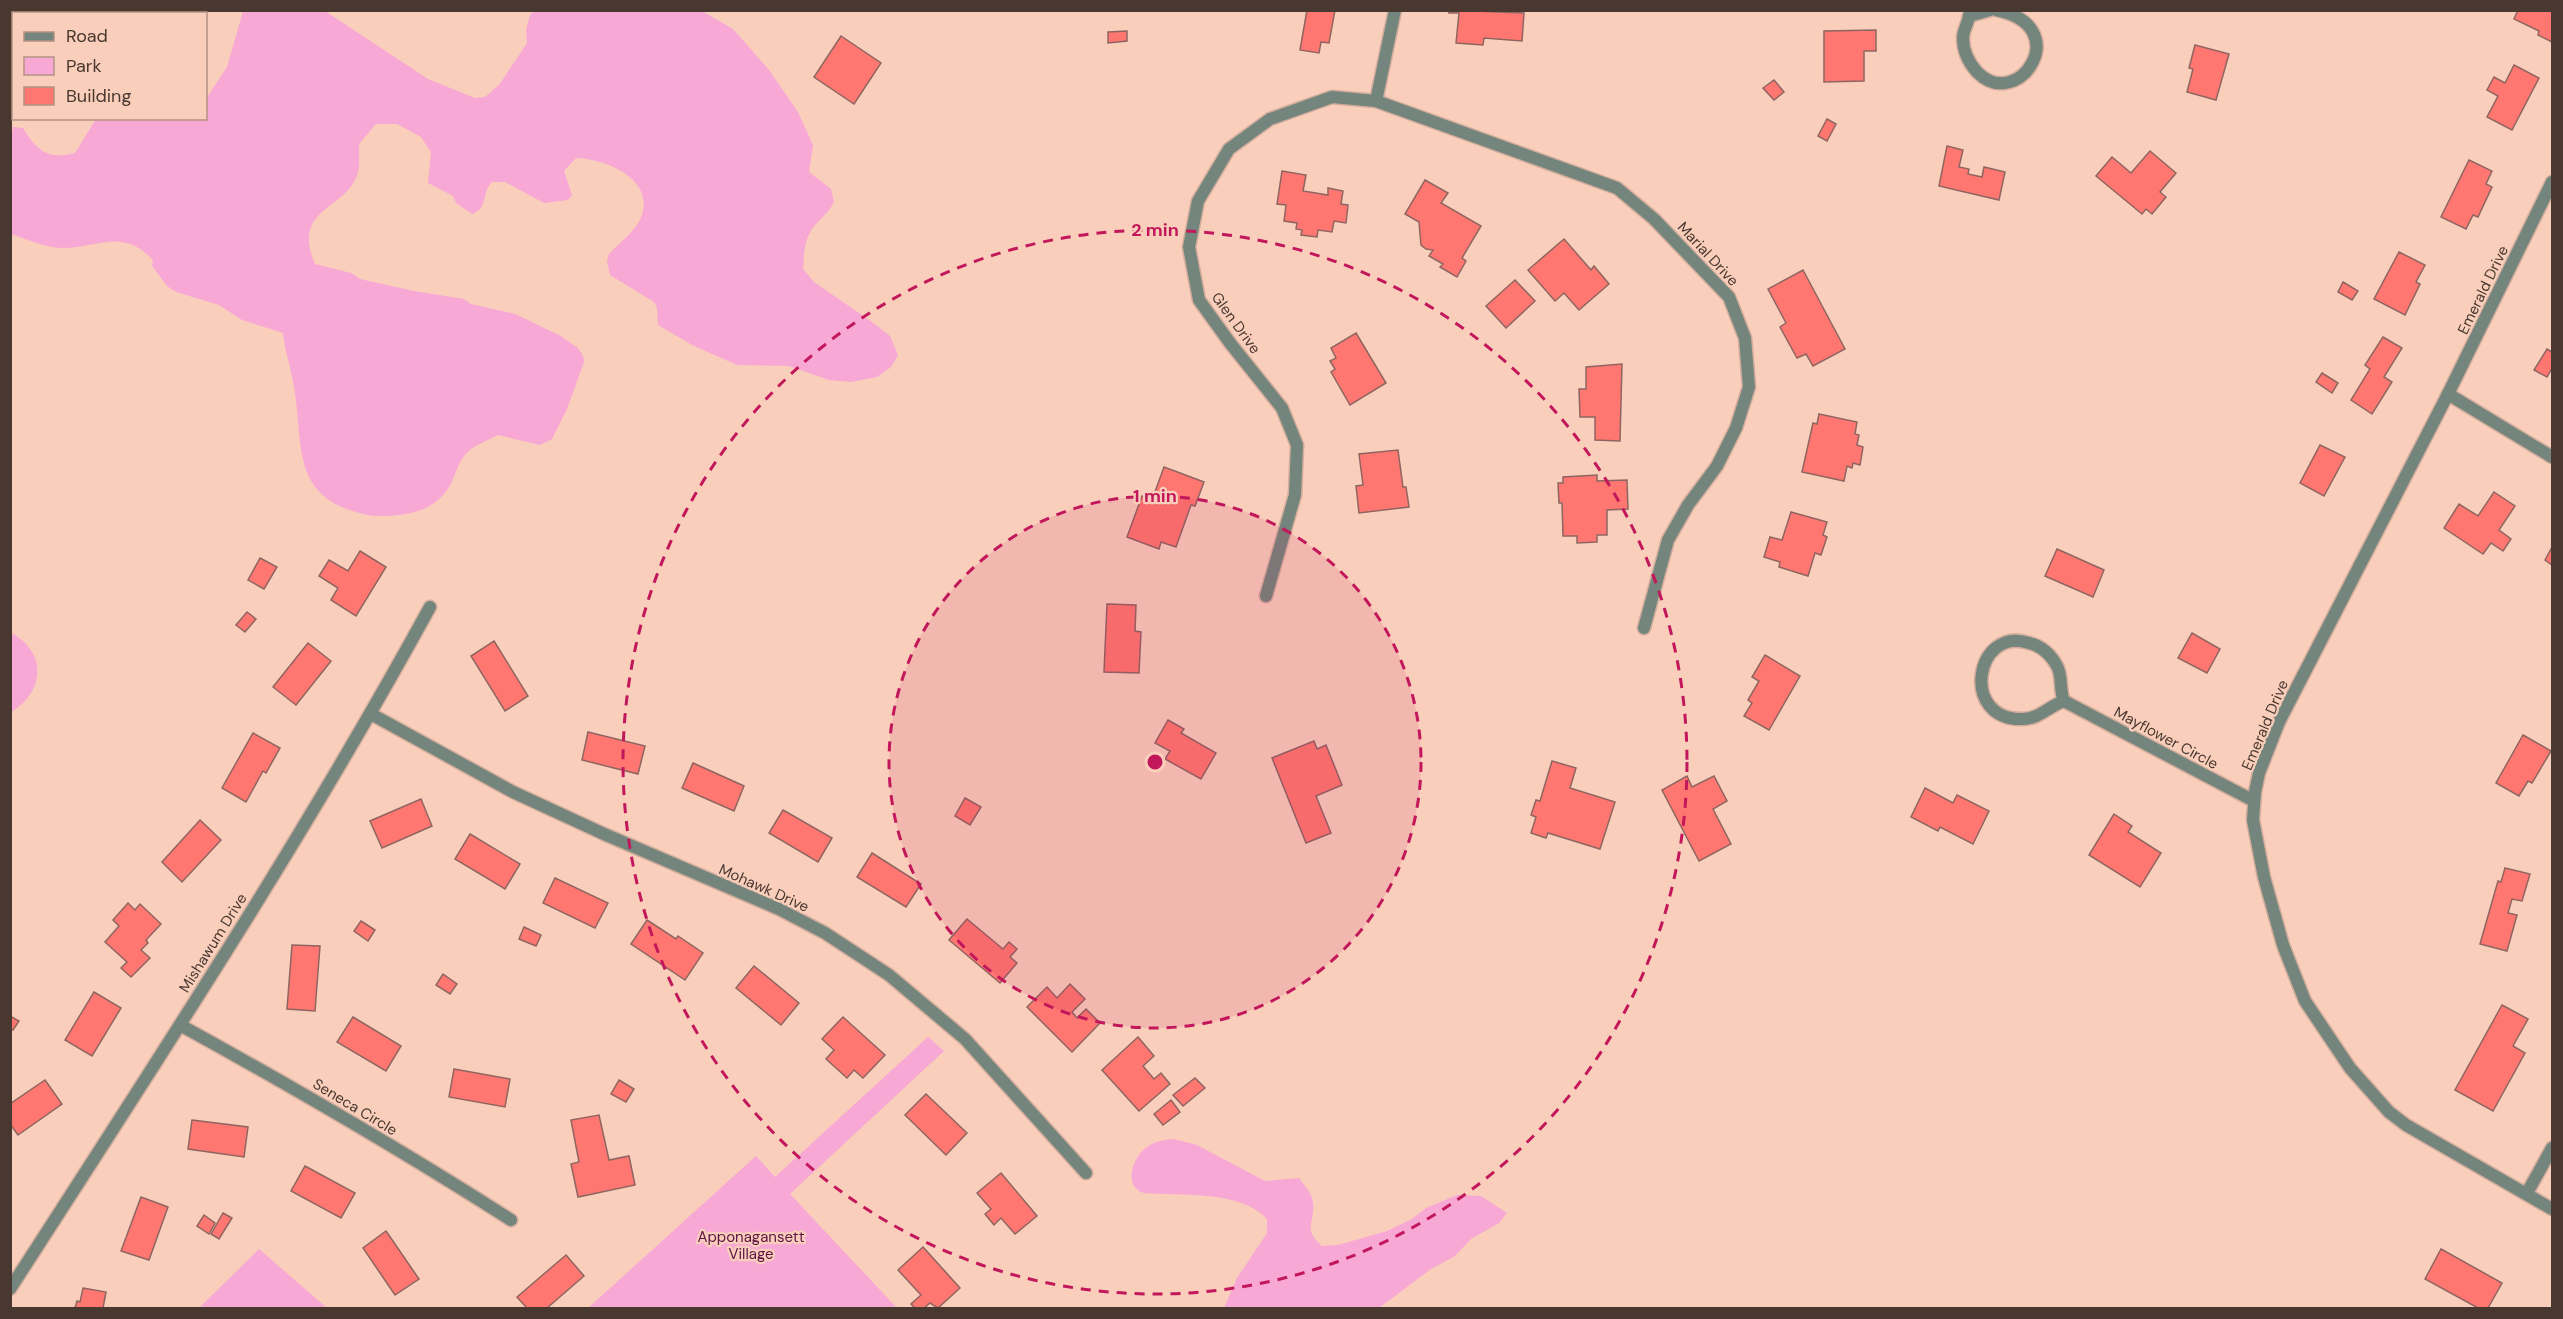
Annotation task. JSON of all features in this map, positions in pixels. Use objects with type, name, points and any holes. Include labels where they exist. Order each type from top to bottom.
[{"type":"street","points":[[1376,101],[1395,10]]},
{"type":"street","points":[[1990,10],[1966,13],[1963,43],[1973,67],[1987,79],[1995,82],[2013,82],[2031,67],[2037,50],[2036,37],[2028,24],[1996,10]]},
{"type":"street","name":"Glen Drive","points":[[1266,596],[1295,495],[1297,446],[1282,408],[1230,344],[1199,300],[1189,248],[1198,201],[1229,149],[1270,118],[1332,97],[1376,101]]},
{"type":"street","name":"Marial Drive","points":[[1376,101],[1617,188],[1654,219],[1729,297],[1745,338],[1749,387],[1736,428],[1717,466],[1688,505],[1668,540],[1644,627]]},
{"type":"street","name":"Emerald Drive","points":[[2553,182],[2448,394],[2279,722],[2259,773],[2254,801],[2256,839],[2269,897],[2293,974],[2318,1024],[2350,1068],[2389,1112],[2443,1148],[2553,1209]]},
{"type":"street","points":[[2448,394],[2553,457]]},
{"type":"street","name":"Mishawum Drive","points":[[10,1289],[180,1025],[371,714],[430,607]]},
{"type":"street","points":[[2018,640],[2038,646],[2058,668],[2064,701],[2031,719],[2011,719],[2001,716],[1993,710],[1981,691],[1980,683],[1984,665],[1999,646],[2009,641],[2018,640]]},
{"type":"street","name":"Mayflower Circle","points":[[2064,701],[2254,801]]},
{"type":"street","name":"Mohawk Drive","points":[[371,714],[513,792],[563,816],[779,909],[825,933],[889,975],[964,1039],[1086,1173]]},
{"type":"street","name":"Seneca Circle","points":[[180,1025],[294,1088],[433,1170],[511,1220]]},
{"type":"street","points":[[2527,1193],[2553,1148]]},
{"type":"green space","points":[[243,11],[325,11],[428,79],[475,98],[485,97],[499,85],[527,43],[526,30],[530,15],[534,11],[702,11],[733,29],[769,70],[798,112],[813,145],[809,172],[831,189],[834,202],[809,234],[805,245],[803,269],[814,282],[890,336],[898,355],[891,367],[877,377],[851,382],[829,380],[789,366],[737,365],[692,345],[658,325],[657,308],[654,302],[610,275],[607,261],[609,254],[640,220],[644,206],[642,194],[636,183],[626,174],[602,162],[576,158],[564,171],[572,195],[568,200],[544,203],[505,182],[492,182],[481,208],[472,214],[456,203],[453,196],[428,183],[431,152],[421,137],[397,124],[376,124],[359,144],[359,169],[353,184],[315,219],[310,231],[309,245],[315,264],[351,273],[360,279],[464,299],[471,304],[515,314],[559,335],[578,348],[584,362],[567,409],[552,439],[540,445],[498,435],[480,444],[462,459],[444,494],[433,504],[418,511],[401,515],[375,516],[343,507],[325,497],[313,484],[306,468],[301,450],[294,387],[283,333],[242,320],[219,305],[176,292],[167,286],[152,266],[153,260],[132,244],[111,242],[58,248],[11,234],[10,148],[13,127],[23,128],[33,143],[44,152],[66,155],[75,153],[95,120],[207,120],[207,97],[227,67]]},
{"type":"green space","points":[[11,633],[23,641],[31,651],[36,661],[37,672],[30,694],[11,712]]},
{"type":"green space","name":"Apponagansett Village","points":[[928,1037],[944,1051],[790,1194],[897,1308],[588,1308],[756,1156],[775,1177]]},
{"type":"green space","points":[[1174,1139],[1197,1145],[1265,1181],[1299,1178],[1312,1198],[1312,1234],[1322,1246],[1338,1245],[1387,1231],[1412,1219],[1426,1208],[1457,1195],[1481,1196],[1507,1213],[1499,1223],[1471,1239],[1455,1256],[1431,1269],[1379,1308],[1224,1308],[1237,1278],[1267,1233],[1267,1219],[1242,1203],[1226,1199],[1210,1196],[1144,1193],[1137,1190],[1132,1172],[1137,1158],[1153,1143]]},
{"type":"green space","points":[[259,1249],[327,1308],[199,1308]]},
{"type":"building","points":[[1307,10],[1335,10],[1329,43],[1321,42],[1319,53],[1300,50]]},
{"type":"building","points":[[1450,10],[1524,13],[1522,41],[1484,38],[1483,45],[1456,43],[1459,13],[1449,13]]},
{"type":"building","points":[[2518,10],[2552,10],[2552,42],[2538,35],[2539,31],[2514,19]]},
{"type":"building","points":[[1876,30],[1876,51],[1864,51],[1864,81],[1824,82],[1824,31]]},
{"type":"building","points":[[1127,31],[1127,41],[1108,43],[1108,32]]},
{"type":"building","points":[[841,36],[881,63],[854,104],[814,77]]},
{"type":"building","points":[[2195,45],[2229,54],[2216,100],[2187,92],[2193,69],[2189,68]]},
{"type":"building","points":[[2514,65],[2539,78],[2512,130],[2487,117],[2498,96],[2487,90],[2494,77],[2505,83]]},
{"type":"building","points":[[1774,80],[1784,92],[1774,100],[1763,88]]},
{"type":"building","points":[[1827,119],[1836,124],[1827,141],[1818,136]]},
{"type":"building","points":[[1947,146],[1963,150],[1959,167],[1969,169],[1968,174],[1982,177],[1984,167],[2005,172],[1999,200],[1939,186]]},
{"type":"building","points":[[2150,151],[2176,173],[2160,192],[2166,197],[2152,214],[2146,209],[2142,214],[2096,176],[2112,157],[2131,173]]},
{"type":"building","points":[[2469,160],[2492,171],[2486,184],[2492,187],[2478,217],[2473,215],[2466,229],[2441,217]]},
{"type":"building","points":[[1282,171],[1306,175],[1303,191],[1328,195],[1328,188],[1343,191],[1341,204],[1348,205],[1346,223],[1334,221],[1332,232],[1318,230],[1317,237],[1301,235],[1302,230],[1296,229],[1297,223],[1284,221],[1286,205],[1277,204]]},
{"type":"building","points":[[1425,180],[1448,193],[1441,203],[1481,226],[1462,258],[1466,261],[1457,277],[1440,267],[1443,264],[1429,256],[1433,250],[1421,245],[1419,222],[1405,214]]},
{"type":"building","points":[[1564,239],[1591,270],[1594,266],[1609,284],[1579,310],[1564,293],[1555,301],[1528,270]]},
{"type":"building","points":[[2399,252],[2425,265],[2416,282],[2420,284],[2405,315],[2374,299]]},
{"type":"building","points":[[1803,270],[1845,349],[1813,366],[1806,354],[1797,358],[1780,327],[1786,323],[1768,289]]},
{"type":"building","points":[[1515,280],[1535,301],[1506,328],[1486,306]]},
{"type":"building","points":[[2343,282],[2358,291],[2352,300],[2338,292]]},
{"type":"building","points":[[1356,333],[1386,383],[1350,405],[1331,372],[1335,369],[1330,361],[1336,358],[1331,348]]},
{"type":"building","points":[[2383,337],[2402,348],[2384,377],[2392,382],[2372,414],[2351,400],[2370,369],[2365,365]]},
{"type":"building","points":[[2547,349],[2552,352],[2552,372],[2551,370],[2547,377],[2534,370]]},
{"type":"building","points":[[1622,364],[1620,441],[1595,440],[1595,417],[1580,417],[1579,389],[1586,389],[1586,367]]},
{"type":"building","points":[[2322,373],[2338,383],[2332,393],[2316,382]]},
{"type":"building","points":[[1819,414],[1857,422],[1855,434],[1859,435],[1857,445],[1863,447],[1860,465],[1853,463],[1852,468],[1847,466],[1844,481],[1802,472],[1813,423],[1817,424]]},
{"type":"building","points":[[2320,445],[2345,457],[2324,496],[2300,483]]},
{"type":"building","points":[[1398,450],[1403,487],[1406,487],[1409,507],[1359,513],[1356,486],[1363,485],[1359,454]]},
{"type":"building","points":[[1164,467],[1204,482],[1195,506],[1191,505],[1176,547],[1161,542],[1159,549],[1127,537],[1142,496],[1152,500]]},
{"type":"building","points":[[1597,475],[1597,481],[1627,480],[1628,509],[1607,510],[1607,535],[1597,535],[1597,542],[1577,543],[1577,536],[1563,536],[1562,503],[1559,503],[1558,483],[1563,483],[1563,477]]},
{"type":"building","points":[[2494,492],[2515,506],[2499,530],[2511,539],[2503,551],[2491,543],[2483,554],[2444,528],[2459,504],[2478,516]]},
{"type":"building","points":[[1791,512],[1827,522],[1823,535],[1827,537],[1821,555],[1815,553],[1808,576],[1779,567],[1780,562],[1764,557],[1770,537],[1782,540]]},
{"type":"building","points":[[2552,547],[2552,565],[2545,560]]},
{"type":"building","points":[[2057,549],[2104,570],[2093,597],[2045,576]]},
{"type":"building","points":[[360,551],[386,567],[356,616],[331,600],[338,588],[319,576],[329,560],[348,571]]},
{"type":"building","points":[[260,558],[277,567],[264,589],[248,580]]},
{"type":"building","points":[[1107,604],[1136,605],[1135,631],[1141,632],[1139,673],[1104,672]]},
{"type":"building","points":[[247,612],[256,619],[245,632],[236,625]]},
{"type":"building","points":[[2192,633],[2220,649],[2207,673],[2178,658]]},
{"type":"building","points":[[494,641],[528,696],[505,711],[471,656]]},
{"type":"building","points":[[308,643],[331,661],[296,705],[273,687]]},
{"type":"building","points":[[1765,655],[1800,676],[1769,730],[1744,716],[1752,703],[1748,700],[1759,681],[1752,677]]},
{"type":"building","points":[[1168,720],[1184,729],[1181,733],[1216,753],[1201,779],[1165,759],[1170,751],[1155,743]]},
{"type":"building","points":[[588,732],[645,746],[638,774],[582,760]]},
{"type":"building","points":[[253,733],[280,748],[266,773],[263,771],[246,802],[222,788]]},
{"type":"building","points":[[2523,735],[2551,751],[2532,783],[2528,781],[2519,796],[2496,783]]},
{"type":"building","points":[[1314,741],[1317,749],[1326,745],[1342,785],[1316,796],[1331,833],[1306,843],[1272,758]]},
{"type":"building","points":[[1552,761],[1576,768],[1570,788],[1615,802],[1600,849],[1548,833],[1546,838],[1531,833],[1536,817],[1531,815],[1536,800],[1540,801]]},
{"type":"building","points":[[693,763],[744,786],[734,811],[682,788]]},
{"type":"building","points":[[1687,776],[1692,787],[1714,776],[1727,801],[1713,809],[1731,844],[1699,861],[1662,790]]},
{"type":"building","points":[[1925,788],[1953,803],[1957,795],[1989,811],[1973,844],[1940,827],[1938,831],[1911,817]]},
{"type":"building","points":[[965,798],[981,807],[970,825],[955,816]]},
{"type":"building","points":[[421,799],[432,826],[382,848],[370,821]]},
{"type":"building","points":[[783,810],[832,838],[818,862],[769,833]]},
{"type":"building","points":[[2114,814],[2132,826],[2128,832],[2161,853],[2140,887],[2089,855]]},
{"type":"building","points":[[200,820],[221,840],[182,882],[162,862]]},
{"type":"building","points":[[470,834],[520,864],[505,889],[455,859]]},
{"type":"building","points":[[872,853],[921,884],[906,907],[857,877]]},
{"type":"building","points":[[2505,868],[2530,874],[2522,901],[2512,899],[2508,913],[2517,915],[2507,951],[2480,944],[2498,881],[2501,882]]},
{"type":"building","points":[[555,878],[608,903],[595,928],[543,903]]},
{"type":"building","points":[[128,903],[135,910],[140,904],[161,924],[146,940],[148,943],[141,950],[150,958],[131,977],[121,968],[127,962],[105,942],[119,926],[113,920]]},
{"type":"building","points":[[967,919],[1003,949],[1009,942],[1017,949],[1010,957],[1017,963],[1000,983],[949,940]]},
{"type":"building","points":[[647,920],[676,939],[678,936],[703,953],[685,980],[631,944]]},
{"type":"building","points":[[361,921],[375,930],[368,941],[354,931]]},
{"type":"building","points":[[524,927],[541,935],[536,946],[519,939]]},
{"type":"building","points":[[292,945],[320,946],[315,1011],[287,1009]]},
{"type":"building","points":[[754,966],[799,1003],[781,1025],[736,988]]},
{"type":"building","points":[[443,974],[457,984],[450,994],[436,985]]},
{"type":"building","points":[[1070,984],[1085,999],[1072,1012],[1077,1018],[1086,1009],[1100,1023],[1072,1052],[1027,1007],[1047,987],[1057,998]]},
{"type":"building","points":[[94,992],[121,1008],[92,1056],[65,1040]]},
{"type":"building","points":[[2502,1005],[2528,1019],[2513,1046],[2525,1053],[2493,1111],[2455,1090]]},
{"type":"building","points":[[10,1016],[19,1021],[13,1030],[10,1029]]},
{"type":"building","points":[[353,1017],[401,1046],[386,1071],[337,1042]]},
{"type":"building","points":[[843,1017],[885,1055],[863,1078],[854,1070],[847,1078],[826,1059],[834,1050],[822,1039]]},
{"type":"building","points":[[1138,1037],[1154,1056],[1143,1066],[1154,1079],[1161,1073],[1170,1084],[1139,1111],[1102,1070]]},
{"type":"building","points":[[454,1069],[510,1079],[505,1107],[449,1097]]},
{"type":"building","points":[[1195,1078],[1205,1088],[1183,1106],[1173,1095]]},
{"type":"building","points":[[45,1080],[62,1104],[18,1135],[10,1124],[10,1104]]},
{"type":"building","points":[[619,1080],[634,1089],[626,1102],[611,1094]]},
{"type":"building","points":[[926,1094],[967,1133],[946,1155],[905,1115]]},
{"type":"building","points":[[1171,1100],[1180,1112],[1163,1125],[1154,1114]]},
{"type":"building","points":[[599,1115],[609,1160],[629,1156],[635,1185],[578,1197],[571,1164],[579,1162],[571,1120]]},
{"type":"building","points":[[192,1120],[248,1127],[244,1157],[188,1149]]},
{"type":"building","points":[[305,1166],[355,1193],[341,1218],[291,1191]]},
{"type":"building","points":[[1001,1173],[1037,1216],[1015,1234],[1001,1218],[994,1225],[985,1214],[991,1209],[977,1193]]},
{"type":"building","points":[[141,1197],[168,1207],[149,1260],[121,1251]]},
{"type":"building","points":[[223,1213],[232,1218],[219,1239],[211,1234]]},
{"type":"building","points":[[204,1215],[215,1223],[209,1234],[197,1226]]},
{"type":"building","points":[[386,1231],[419,1279],[395,1295],[363,1248]]},
{"type":"building","points":[[923,1247],[960,1288],[938,1308],[930,1303],[924,1308],[915,1308],[911,1304],[921,1295],[898,1270]]},
{"type":"building","points":[[2441,1249],[2502,1283],[2488,1308],[2478,1308],[2425,1279]]},
{"type":"building","points":[[566,1255],[584,1276],[547,1308],[527,1308],[517,1297]]},
{"type":"building","points":[[83,1288],[106,1292],[103,1308],[75,1308],[77,1301],[80,1302]]}]
